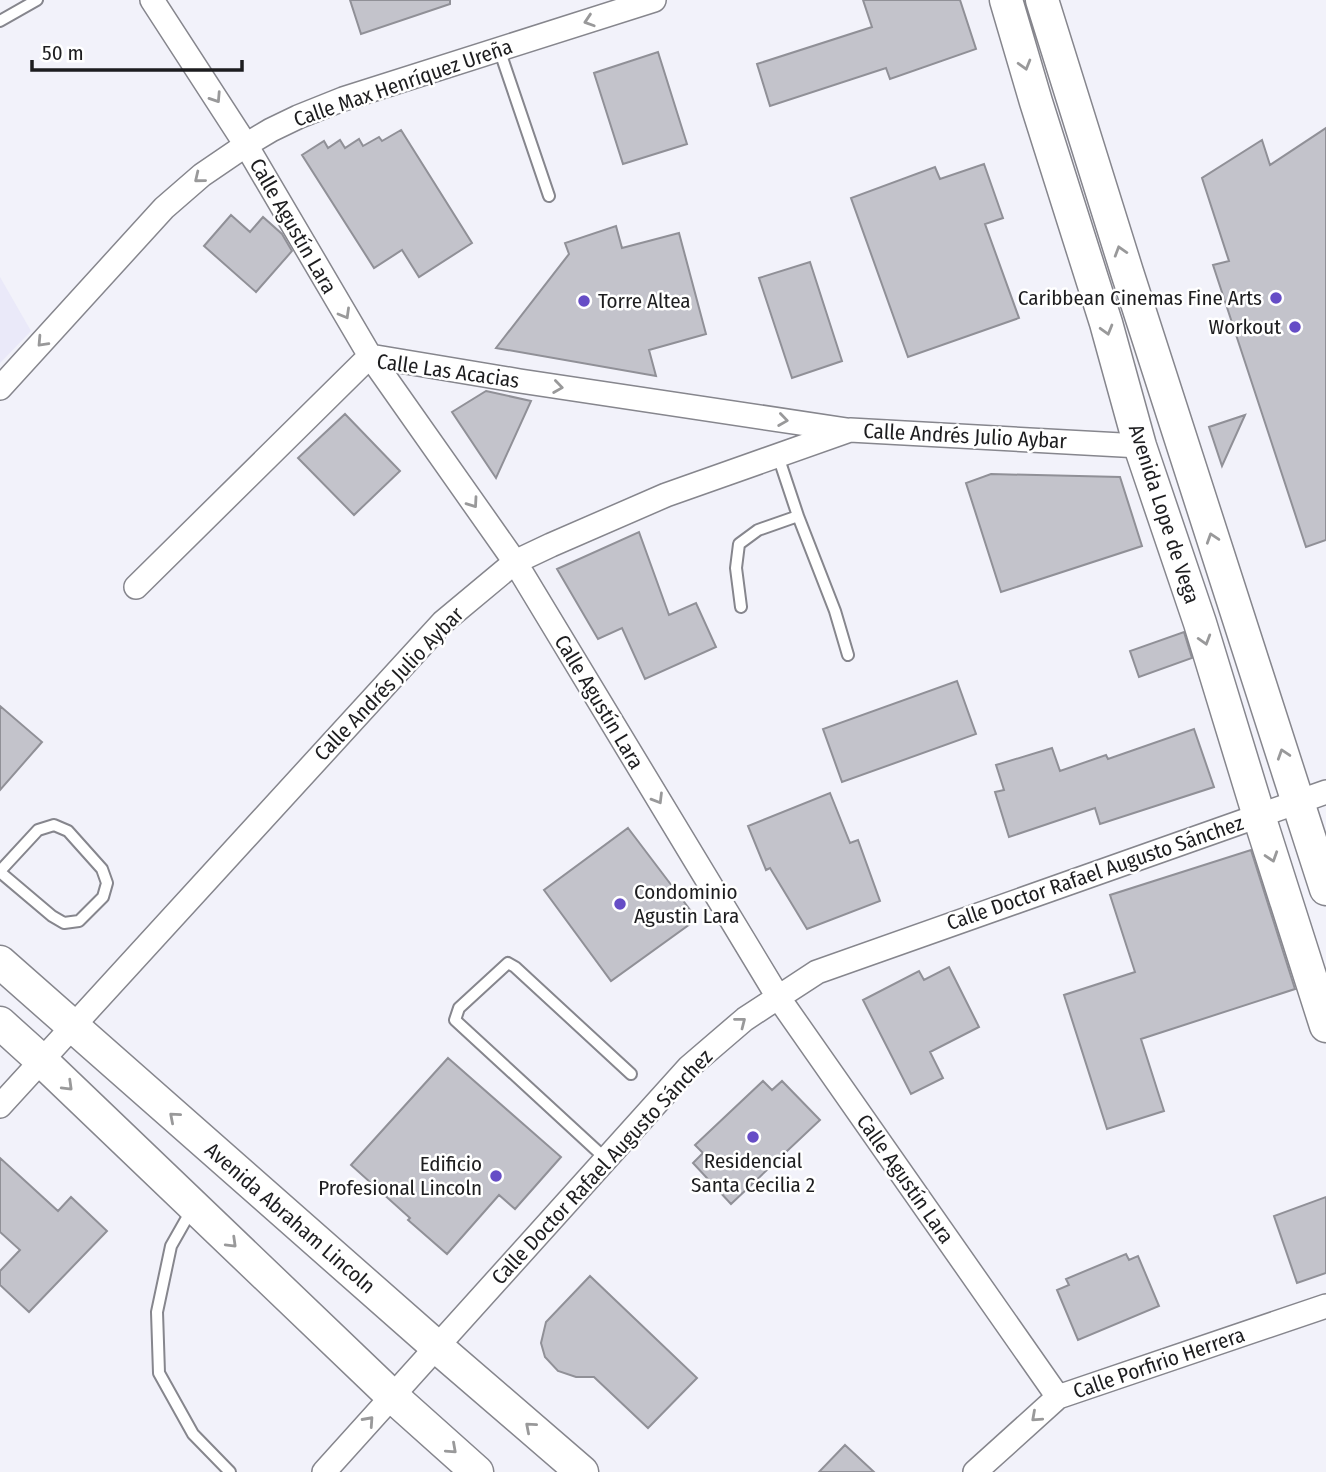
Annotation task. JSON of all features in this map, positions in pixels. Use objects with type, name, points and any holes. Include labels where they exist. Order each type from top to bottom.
[{"type":"main road","name":"Avenida Lope de Vega","points":[[1006,0],[1106,323],[1140,446],[1200,623],[1326,1026]]},
{"type":"main road","name":"Avenida Lope de Vega","points":[[1042,0],[1173,416],[1312,797],[1326,889]]},
{"type":"main road","name":"Avenida Abraham Lincoln","points":[[0,962],[582,1472]]},
{"type":"main road","points":[[0,1023],[392,1396],[477,1472]]},
{"type":"street","name":"Calle Agustín Lara","points":[[152,0],[246,145],[370,356],[515,562],[778,997],[1058,1397]]},
{"type":"street","name":"Calle Max Henríquez Ureña","points":[[0,388],[164,208],[202,175],[246,145],[298,117],[343,99],[654,0]]},
{"type":"street","name":"Calle Las Acacias","points":[[136,587],[370,356],[850,430]]},
{"type":"street","name":"Calle Andrés Julio Aybar","points":[[0,1106],[443,622],[515,562],[666,495],[850,430],[1140,446]]},
{"type":"street","name":"Calle Doctor Rafael Augusto Sánchez","points":[[324,1472],[689,1067],[745,1019],[817,972],[1312,797]]},
{"type":"street","name":"Calle Porfirio Herrera","points":[[975,1472],[1058,1397],[1326,1306]]},
{"type":"lane","points":[[0,21],[37,0]]},
{"type":"lane","points":[[499,49],[549,196]]},
{"type":"lane","points":[[778,456],[848,654]]},
{"type":"lane","points":[[741,607],[736,568],[738,544],[758,530],[798,516]]},
{"type":"lane","points":[[54,825],[68,831],[102,869],[107,883],[103,897],[79,921],[64,923],[0,872],[38,830],[54,825]]},
{"type":"lane","points":[[606,1160],[455,1020],[459,1008],[508,963],[631,1074]]},
{"type":"lane","points":[[194,1206],[171,1246],[157,1312],[159,1373],[193,1434],[230,1472]]},
{"type":"shaded area","points":[[0,277],[31,331],[0,363]]},
{"type":"building","points":[[350,0],[450,0],[450,4],[361,34]]},
{"type":"building","points":[[863,0],[960,0],[976,49],[890,79],[886,68],[770,106],[757,64],[872,27]]},
{"type":"building","points":[[658,52],[687,144],[623,164],[594,73]]},
{"type":"building","points":[[1326,128],[1326,540],[1306,547],[1213,265],[1229,261],[1202,178],[1262,140],[1270,165]]},
{"type":"building","points":[[401,130],[472,243],[419,277],[402,250],[374,268],[302,155],[324,141],[328,148],[340,140],[345,148],[359,139],[363,146],[379,137],[382,141]]},
{"type":"building","points":[[984,164],[1003,218],[985,224],[1019,318],[908,357],[851,198],[935,167],[940,179]]},
{"type":"building","points":[[231,215],[250,232],[263,217],[282,234],[292,251],[256,292],[204,246]]},
{"type":"building","name":"Torre Altea","points":[[616,226],[622,248],[679,233],[706,334],[649,350],[656,376],[496,348],[569,254],[565,243]]},
{"type":"building","points":[[810,262],[842,361],[792,378],[759,278]]},
{"type":"building","points":[[486,391],[531,401],[496,478],[452,412]]},
{"type":"building","points":[[345,414],[400,471],[354,515],[298,458]]},
{"type":"building","points":[[1245,415],[1222,466],[1209,427]]},
{"type":"building","points":[[991,474],[1120,477],[1142,546],[1001,592],[966,483]]},
{"type":"building","points":[[639,532],[669,615],[696,603],[716,647],[645,679],[622,628],[598,639],[557,569]]},
{"type":"building","points":[[1184,632],[1192,658],[1139,677],[1130,651]]},
{"type":"building","points":[[957,681],[976,734],[842,782],[823,729]]},
{"type":"building","points":[[0,706],[42,742],[0,790]]},
{"type":"building","points":[[1194,729],[1214,787],[1100,824],[1095,808],[1009,837],[995,792],[1004,790],[996,765],[1052,748],[1060,771],[1106,755],[1108,759]]},
{"type":"building","points":[[830,793],[850,843],[858,840],[880,901],[807,929],[770,868],[766,870],[748,826]]},
{"type":"building","name":"Condominio Agustin Lara","points":[[628,828],[697,919],[611,981],[544,890]]},
{"type":"building","points":[[1251,850],[1295,989],[1141,1039],[1164,1111],[1107,1129],[1064,995],[1135,972],[1110,895]]},
{"type":"building","points":[[949,967],[979,1027],[930,1052],[943,1078],[911,1094],[863,1000],[919,971],[924,980]]},
{"type":"building","points":[[448,1058],[561,1157],[515,1209],[499,1195],[447,1254],[351,1165]]},
{"type":"building","name":"Residencial Santa Cecilia 2","points":[[763,1081],[772,1090],[782,1081],[820,1120],[731,1204],[693,1163],[703,1153],[695,1145]]},
{"type":"building","points":[[0,1158],[58,1211],[71,1197],[107,1231],[29,1312],[0,1285],[0,1271],[20,1250],[0,1232]]},
{"type":"building","points":[[1326,1197],[1326,1273],[1297,1283],[1274,1216]]},
{"type":"building","points":[[1126,1254],[1129,1260],[1138,1256],[1159,1306],[1078,1340],[1057,1290],[1069,1285],[1066,1279]]},
{"type":"building","points":[[590,1276],[697,1378],[648,1428],[594,1377],[576,1377],[558,1371],[545,1357],[541,1343],[546,1322]]},
{"type":"building","points":[[845,1445],[874,1472],[819,1472]]},
{"type":"place","name":"Caribbean Cinemas Fine Arts","points":[[1276,298]]},
{"type":"place","name":"Torre Altea","points":[[584,301]]},
{"type":"place","name":"Workout","points":[[1295,327]]},
{"type":"place","name":"Condominio Agustin Lara","points":[[620,904]]},
{"type":"place","name":"Residencial Santa Cecilia 2","points":[[753,1137]]},
{"type":"place","name":"Edificio Profesional Lincoln","points":[[496,1176]]}]
